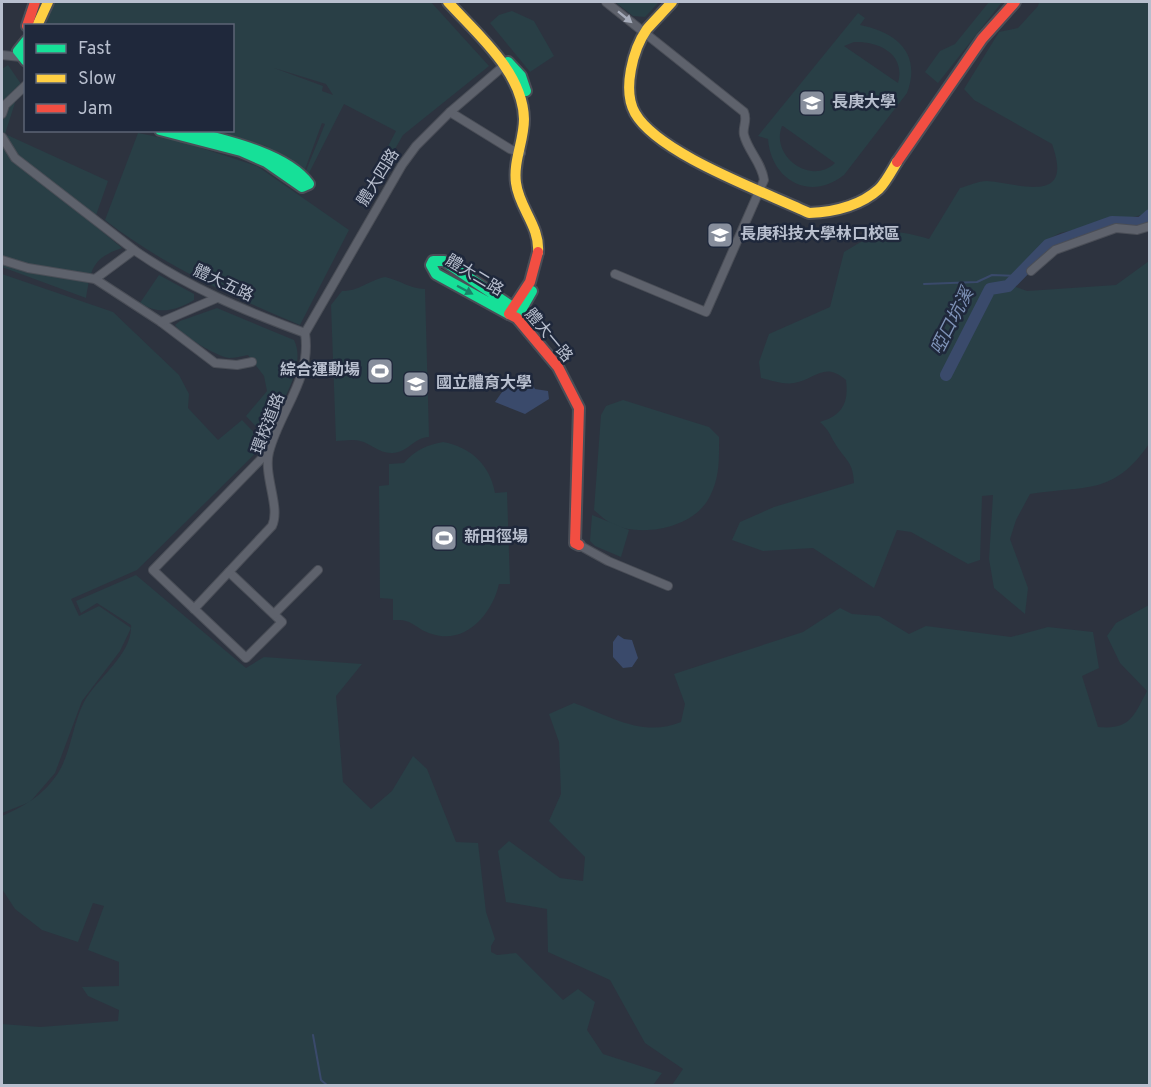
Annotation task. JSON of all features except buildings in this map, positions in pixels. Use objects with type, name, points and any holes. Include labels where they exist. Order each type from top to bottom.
[{"type":"street","points":[[28,24],[35,2]]},
{"type":"street","points":[[38,24],[48,2]]},
{"type":"street","name":"體大一路","points":[[448,2],[506,64]]},
{"type":"street","name":"體大一路","points":[[456,2],[506,64],[522,96],[524,120],[519,152],[514,166],[519,196],[532,221],[541,250],[532,279],[514,313],[558,367],[579,408],[575,543],[608,561],[668,586]]},
{"type":"street","points":[[606,2],[646,31],[744,112],[747,120],[744,135],[763,171],[764,180],[706,312],[615,274]]},
{"type":"street","points":[[672,2],[646,31],[631,67],[630,89],[634,112],[651,132],[679,152],[809,213],[829,212],[852,205],[879,189],[982,39],[1015,2]]},
{"type":"street","points":[[23,59],[19,48],[24,43]]},
{"type":"street","points":[[2,55],[23,59]]},
{"type":"street","name":"體大四路","points":[[305,333],[402,165],[416,146],[450,112],[506,64]]},
{"type":"street","points":[[2,114],[5,105],[24,87]]},
{"type":"street","points":[[450,112],[519,152]]},
{"type":"street","points":[[168,132],[241,151],[266,162],[302,187],[309,184],[306,178],[273,159],[238,145],[192,132]]},
{"type":"street","name":"體大五路","points":[[2,137],[15,158],[162,269],[217,298],[305,333]]},
{"type":"street","points":[[1031,271],[1055,250],[1116,228],[1137,230],[1149,226]]},
{"type":"street","points":[[95,279],[134,250]]},
{"type":"street","points":[[2,260],[28,268],[95,279],[162,322],[215,363],[252,362]]},
{"type":"street","name":"體大二路","points":[[433,261],[444,261],[514,313],[436,274],[432,265],[433,261]]},
{"type":"street","points":[[162,322],[217,298]]},
{"type":"street","name":"環校道路","points":[[229,572],[272,526],[276,518],[268,483],[269,451],[304,372],[308,351],[305,333]]},
{"type":"street","points":[[194,609],[229,572],[282,622],[246,658],[194,609],[153,570],[269,451]]},
{"type":"street","points":[[274,614],[318,570]]},
{"type":"shaded area","points":[[55,2],[431,2],[489,66],[403,135],[362,207],[358,204],[396,131],[344,104],[308,175],[305,173],[325,124],[322,123],[304,172],[266,146],[220,132],[234,132],[234,24],[41,24],[42,15]],"holes":[[[274,68],[326,84],[333,95],[322,91],[323,86]]]},
{"type":"shaded area","points":[[615,2],[659,2],[645,17],[633,16]]},
{"type":"shaded area","points":[[989,2],[1002,2],[938,83],[925,72],[940,51],[955,44]]},
{"type":"shaded area","points":[[1039,2],[1149,2],[1149,209],[1142,215],[1060,233],[1045,241],[1005,283],[1027,291],[1116,285],[1149,261],[1149,444],[1136,461],[1110,480],[1083,488],[1030,494],[1016,520],[1010,539],[1028,588],[1025,614],[994,588],[989,559],[993,495],[982,496],[980,560],[968,564],[911,532],[897,530],[874,588],[813,548],[763,551],[732,540],[740,522],[774,507],[854,483],[849,462],[820,422],[839,412],[845,402],[846,380],[832,372],[820,373],[802,381],[790,383],[761,378],[759,362],[769,334],[830,307],[844,252],[867,239],[893,232],[929,239],[960,188],[987,181],[1029,187],[1041,186],[1050,183],[1056,176],[1057,163],[1052,144],[974,100],[964,89],[999,32],[1018,28]]},
{"type":"shaded area","points":[[512,11],[534,21],[554,56],[530,72],[490,23],[499,15]]},
{"type":"shaded area","points":[[858,13],[865,18],[860,25],[885,33],[903,47],[911,66],[911,79],[907,93],[844,175],[831,183],[818,187],[806,186],[784,176],[776,166],[768,139],[758,136]],"holes":[[[854,42],[873,44],[888,51],[898,64],[898,83],[844,46]],[[783,126],[835,163],[825,169],[815,171],[795,164],[782,148],[780,137]]]},
{"type":"shaded area","points":[[8,65],[21,84],[5,134],[108,181],[93,224],[122,248],[104,256],[95,266],[86,298],[2,267],[2,69]]},
{"type":"shaded area","points":[[138,133],[183,142],[257,166],[349,230],[300,325],[174,266],[127,237],[105,220]]},
{"type":"shaded area","points":[[2,274],[113,312],[179,375],[189,394],[188,408],[218,440],[242,420],[265,444],[137,570],[71,599],[79,616],[99,606],[131,628],[120,651],[82,701],[55,773],[30,802],[2,813]]},
{"type":"shaded area","points":[[159,275],[194,294],[194,300],[167,310],[154,309],[140,303]]},
{"type":"shaded area","name":"綜合運動場","points":[[385,277],[415,288],[425,289],[429,437],[397,453],[382,451],[360,441],[336,441],[331,305],[342,291],[354,289]]},
{"type":"shaded area","points":[[217,308],[294,340],[297,363],[294,376],[264,435],[246,416],[267,391],[264,376],[248,355],[224,357],[192,340],[175,325],[180,321]]},
{"type":"shaded area","points":[[623,400],[709,427],[719,437],[716,482],[710,496],[693,516],[680,523],[652,530],[624,528],[610,523],[594,510],[601,415],[606,406]]},
{"type":"shaded area","name":"新田徑場","points":[[443,442],[462,448],[478,459],[489,474],[495,493],[507,492],[510,584],[499,584],[490,606],[476,624],[456,635],[444,636],[426,632],[410,622],[393,620],[393,599],[380,598],[379,486],[389,485],[389,464],[404,463],[422,449]]},
{"type":"shaded area","points":[[592,515],[629,530],[621,557],[595,546],[590,541]]},
{"type":"shaded area","points":[[136,575],[246,668],[264,657],[362,664],[336,696],[343,782],[371,809],[392,791],[413,756],[427,769],[456,842],[478,843],[486,912],[495,939],[491,952],[497,955],[516,953],[563,1000],[578,989],[595,1002],[587,1030],[603,1054],[662,1073],[653,1085],[2,1085],[2,1024],[40,1027],[118,1021],[119,1010],[88,996],[82,987],[119,986],[119,962],[88,950],[104,906],[93,903],[78,942],[42,930],[15,909],[2,889],[2,816],[32,800],[56,776],[65,759],[84,702],[120,656],[130,636],[131,625],[97,603],[81,613],[76,601]]},
{"type":"shaded area","points":[[1149,605],[1149,1085],[672,1085],[683,1069],[645,1043],[610,980],[548,952],[547,909],[506,902],[498,851],[509,841],[560,878],[583,881],[585,857],[549,821],[561,794],[559,742],[549,714],[574,703],[614,719],[640,726],[653,728],[681,722],[685,704],[674,674],[803,632],[840,608],[852,614],[879,616],[909,634],[926,626],[1011,637],[1048,627],[1093,632],[1099,668],[1082,676],[1098,727],[1117,726],[1130,720],[1147,691],[1120,663],[1107,636],[1116,623]]},
{"type":"water","points":[[529,378],[535,389],[548,391],[549,399],[525,414],[495,402],[507,385],[515,380],[523,381]]},
{"type":"water","points":[[618,635],[632,640],[638,658],[632,667],[623,668],[613,657],[613,642]]},
{"type":"waterway","name":"啞口坑溪","points":[[946,375],[990,289],[1008,286],[1048,245],[1112,222],[1141,223],[1150,215]]},
{"type":"waterway","points":[[924,284],[977,282],[992,275],[1020,276]]},
{"type":"waterway","points":[[313,1035],[321,1080],[328,1086]]},
{"type":"traffic: fast","points":[[24,44],[18,51],[24,58]]},
{"type":"traffic: fast","points":[[508,62],[521,76],[526,91]]},
{"type":"traffic: fast","points":[[168,132],[241,151],[266,162],[302,187],[309,184],[299,173],[270,156],[193,132]]},
{"type":"traffic: fast","points":[[509,314],[436,274],[431,265],[433,261],[444,261],[517,310]]},
{"type":"traffic: fast","points":[[527,321],[520,312],[532,291]]},
{"type":"traffic: slow","points":[[38,24],[48,2]]},
{"type":"traffic: slow","points":[[448,2],[497,55],[516,85],[522,102],[524,119],[516,167],[516,183],[521,201],[536,234],[538,252]]},
{"type":"traffic: slow","points":[[672,2],[642,37],[637,47],[629,82],[631,104],[635,113],[647,128],[666,143],[714,170],[809,213],[855,204],[872,195],[882,186],[897,162]]},
{"type":"traffic: jam","points":[[28,24],[35,2]]},
{"type":"traffic: jam","points":[[897,162],[982,39],[1015,2]]},
{"type":"traffic: jam","points":[[538,252],[530,282],[509,314],[517,318],[558,367],[579,408],[575,543],[579,545]]},
{"type":"place","name":"長庚大學","points":[[812,103]]},
{"type":"place","name":"長庚科技大學林口校區","points":[[720,235]]},
{"type":"place","name":"綜合運動場","points":[[380,371]]},
{"type":"place","name":"國立體育大學","points":[[416,384]]},
{"type":"place","name":"新田徑場","points":[[444,538]]}]
